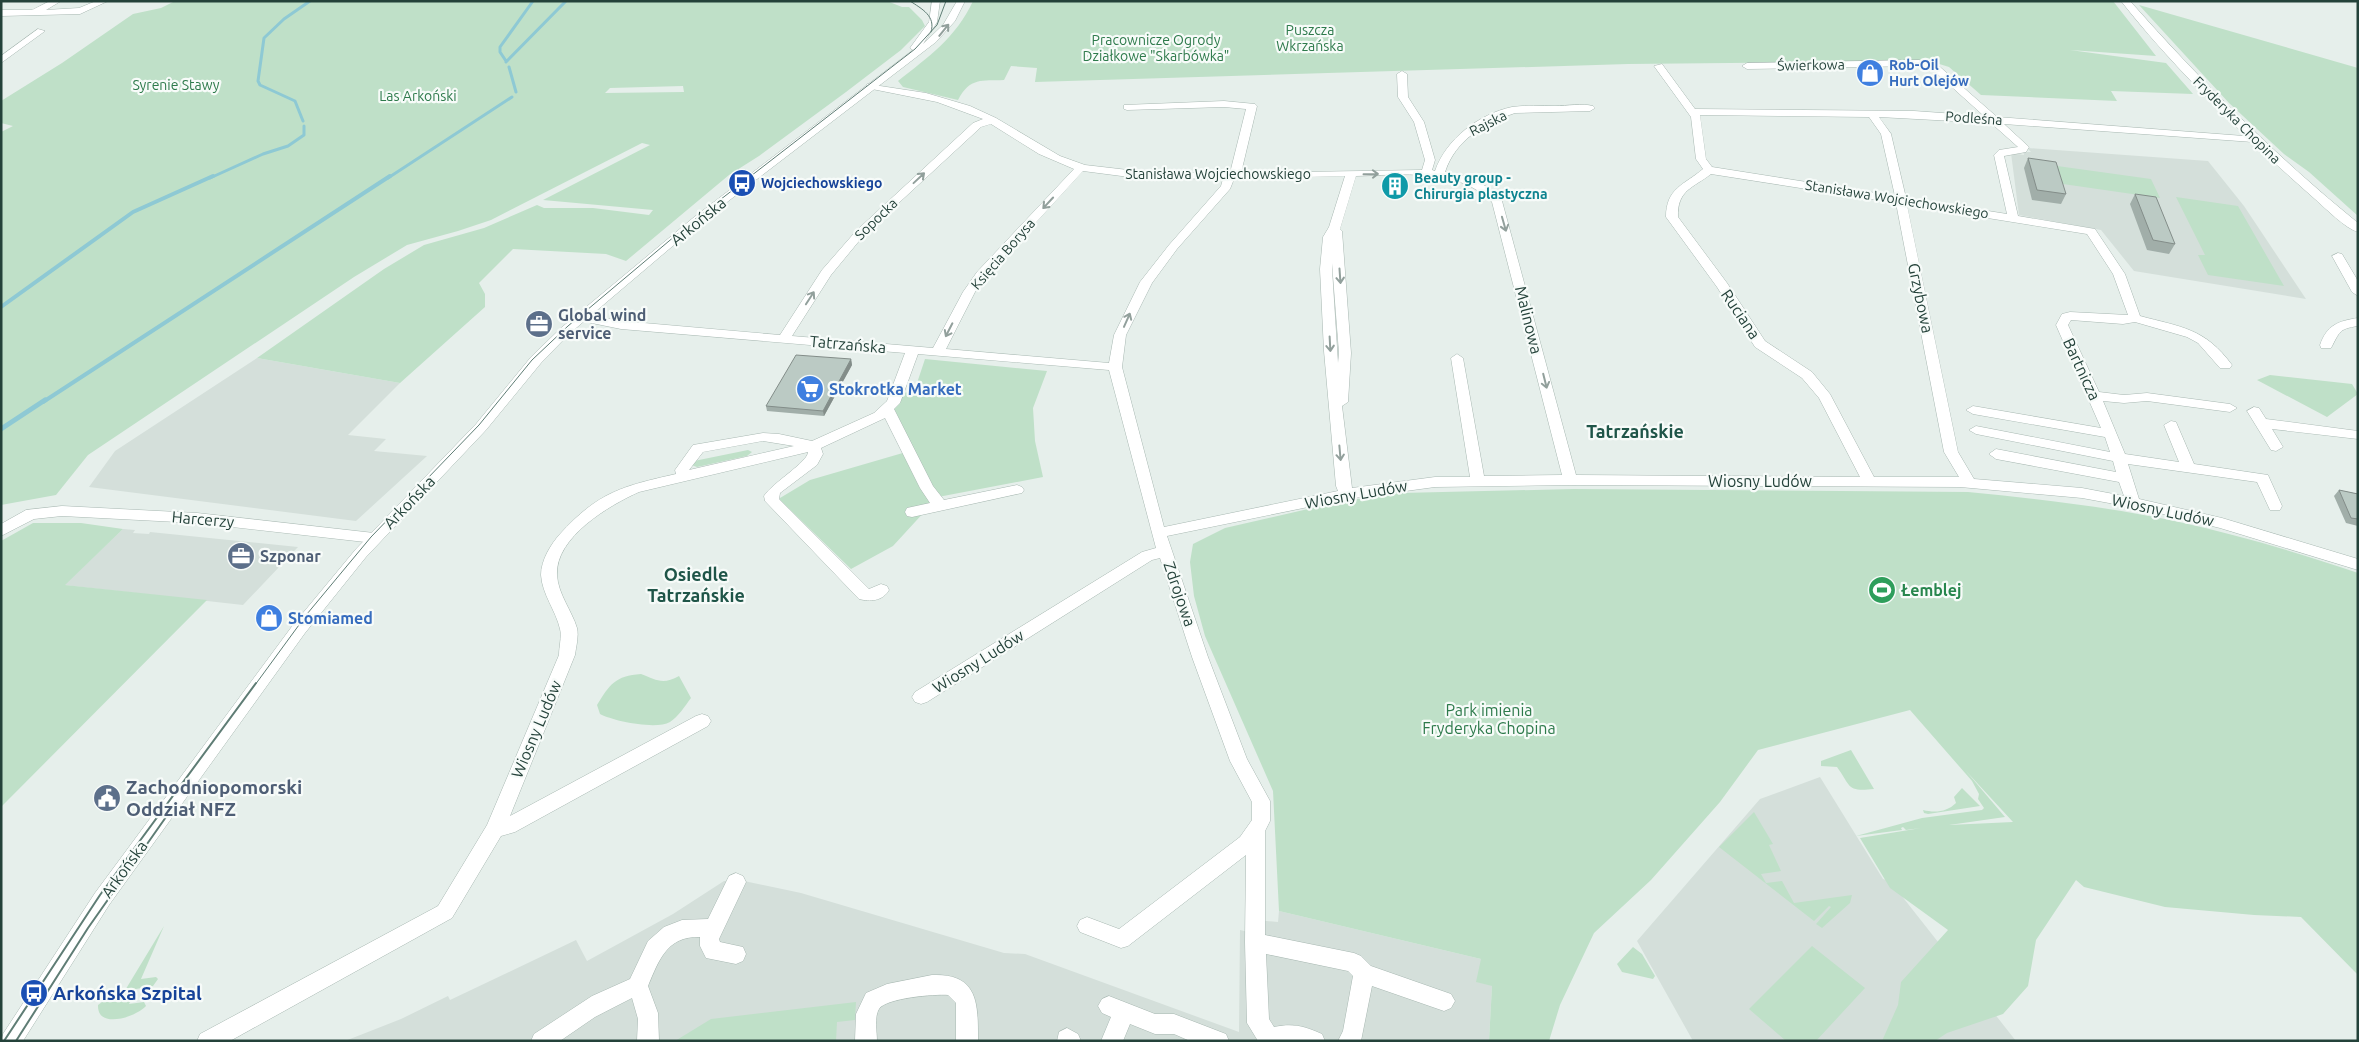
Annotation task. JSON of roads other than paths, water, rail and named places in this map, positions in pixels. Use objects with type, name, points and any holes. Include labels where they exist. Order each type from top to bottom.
[{"type":"street","points":[[34,13],[57,1]]},
{"type":"street","points":[[1,18],[6,13],[80,11],[104,1]]},
{"type":"street","name":"Arkońska","points":[[908,57],[932,25],[936,1]]},
{"type":"street","name":"Arkońska","points":[[11,1041],[65,954],[121,872],[299,629],[374,538],[481,427],[540,354],[581,317],[697,220],[908,57],[938,37],[962,1]]},
{"type":"street","name":"Fryderyka Chopina","points":[[2126,1],[2180,64],[2253,139],[2306,188],[2358,229]]},
{"type":"street","points":[[1,60],[41,31]]},
{"type":"street","name":"Świerkowa","points":[[1747,66],[1919,64],[1937,69],[2024,147],[2022,150],[2004,152],[1999,155],[2012,218]]},
{"type":"street","points":[[1659,66],[1694,112],[1698,122],[1701,159],[1708,170]]},
{"type":"street","points":[[1402,74],[1401,87],[1403,97],[1419,122],[1430,160],[1426,174]]},
{"type":"street","name":"Stanisława Wojciechowskiego","points":[[870,86],[955,105],[991,120],[1057,158],[1081,168],[1131,174],[1232,176],[1439,174],[1462,179]]},
{"type":"street","name":"Zdrojowa","points":[[1128,107],[1221,104],[1252,106],[1232,176],[1226,187],[1173,247],[1146,282],[1120,335],[1115,366],[1158,533],[1216,701],[1240,761],[1260,801],[1261,821],[1256,832],[1255,942],[1258,1023],[1271,1039]]},
{"type":"street","name":"Rajska","points":[[1439,174],[1445,157],[1456,142],[1472,130],[1500,115],[1514,110],[1590,108]]},
{"type":"street","name":"Podleśna","points":[[1694,112],[1914,114],[2253,139]]},
{"type":"street","name":"Grzybowa","points":[[1871,113],[1886,134],[1889,142],[1951,452],[1970,483]]},
{"type":"street","name":"Sopocka","points":[[784,339],[826,273],[860,233],[977,125],[991,120]]},
{"type":"street","name":"Księcia Borysa","points":[[938,351],[959,310],[981,275],[1081,168]]},
{"type":"street","name":"Stanisława Wojciechowskiego","points":[[1708,170],[2085,228],[2094,234],[2119,274],[2135,318]]},
{"type":"street","name":"Ruciana","points":[[1708,170],[1678,192],[1670,207],[1672,217],[1723,286],[1760,344],[1807,375],[1824,397],[1869,481]]},
{"type":"street","points":[[1347,494],[1343,486],[1336,412],[1340,407],[1343,394],[1345,353],[1335,227],[1352,174]]},
{"type":"street","name":"Malinowa","points":[[1462,179],[1482,187],[1497,201],[1570,480]]},
{"type":"street","points":[[2358,264],[2340,259],[2358,292]]},
{"type":"street","name":"Bartnicza","points":[[2133,502],[2111,434],[2062,325],[2062,321],[2070,316],[2123,320],[2135,318]]},
{"type":"street","name":"Tatrzańska","points":[[581,317],[621,325],[1115,366]]},
{"type":"street","points":[[2135,318],[2191,334],[2202,340],[2225,365]]},
{"type":"street","points":[[2326,345],[2330,332],[2336,327],[2358,322]]},
{"type":"street","points":[[913,350],[888,410],[927,488],[940,506]]},
{"type":"street","points":[[1456,358],[1478,481]]},
{"type":"street","points":[[2141,383],[2147,397]]},
{"type":"street","points":[[2094,396],[2124,399],[2147,397],[2230,408]]},
{"type":"street","name":"Wiosny Ludów","points":[[208,1041],[446,912],[495,829],[567,655],[569,630],[554,594],[549,574],[554,554],[576,525],[598,506],[634,488],[813,446],[879,416],[888,410]]},
{"type":"street","points":[[1973,410],[2111,434]]},
{"type":"street","points":[[2276,447],[2258,417],[2358,435]]},
{"type":"street","points":[[2171,425],[2189,469]]},
{"type":"street","points":[[1976,430],[2119,458],[2263,478],[2275,506]]},
{"type":"street","points":[[683,475],[682,470],[698,448],[763,437],[780,438],[813,446],[816,454],[812,462],[775,490],[771,496],[772,501],[865,595],[870,596],[881,590]]},
{"type":"street","points":[[1996,454],[2125,478]]},
{"type":"street","name":"Wiosny Ludów","points":[[1158,533],[1347,494],[1414,484],[1570,480],[1970,483],[2047,489],[2133,502],[2222,523],[2358,565]]},
{"type":"street","points":[[912,512],[1017,490]]},
{"type":"street","name":"Harcerzy","points":[[1,531],[31,514],[62,511],[143,514],[270,525],[374,538]]},
{"type":"street","name":"Wiosny Ludów","points":[[921,697],[1147,556],[1165,551]]},
{"type":"street","points":[[495,829],[508,826],[702,721]]},
{"type":"street","points":[[1086,926],[1121,939],[1247,843],[1256,832]]},
{"type":"street","points":[[736,882],[709,939],[713,951],[736,954]]},
{"type":"street","points":[[648,1041],[650,1027],[648,1012],[637,986],[650,956],[668,933],[679,928],[713,929]]},
{"type":"street","points":[[1255,942],[1354,963],[1364,973],[1444,1001]]},
{"type":"street","points":[[1349,1041],[1353,1034],[1364,973]]},
{"type":"street","points":[[866,1041],[867,1010],[874,1000],[884,993],[896,990],[946,985],[961,992],[966,1000],[967,1041]]},
{"type":"street","points":[[542,1041],[598,1004],[623,990],[637,986]]},
{"type":"street","points":[[1112,1041],[1116,1009],[1156,1024],[1174,1024],[1218,1041]]},
{"type":"street","points":[[1271,1039],[1290,1034],[1314,1041]]},
{"type":"waterway","points":[[303,121],[295,101],[260,85],[258,81],[264,38],[284,19],[310,1]]},
{"type":"waterway","points":[[506,61],[500,52],[500,47],[533,1]]},
{"type":"waterway","points":[[506,62],[566,1]]},
{"type":"waterway","points":[[509,67],[516,92]]},
{"type":"waterway","points":[[388,178],[512,97]]},
{"type":"waterway","points":[[210,178],[263,154],[288,146],[304,135],[304,126]]},
{"type":"waterway","points":[[1,307],[133,212],[213,176]]},
{"type":"waterway","points":[[43,402],[390,176]]},
{"type":"waterway","points":[[1,429],[45,400]]},
{"type":"tram line","points":[[910,1],[930,17],[932,22],[931,31]]},
{"type":"tram line","points":[[931,31],[937,25],[946,1]]},
{"type":"tram line","points":[[255,685],[307,614],[371,537],[479,425],[532,360],[568,326],[694,220],[915,49],[931,31]]},
{"type":"tram line","points":[[4,1041],[100,895],[256,683]]},
{"type":"tram line","points":[[16,1041],[88,928],[166,817]]},
{"type":"place","name":"Rob-Oil Hurt Olejów","points":[[1870,73]]},
{"type":"place","name":"Wojciechowskiego","points":[[742,183]]},
{"type":"place","name":"Beauty group - Chirurgia plastyczna","points":[[1395,186]]},
{"type":"place","name":"Global wind service","points":[[539,324]]},
{"type":"place","name":"Stokrotka Market","points":[[810,389]]},
{"type":"place","name":"Szponar","points":[[241,556]]},
{"type":"place","name":"Łemblej","points":[[1882,590]]},
{"type":"place","name":"Stomiamed","points":[[269,618]]},
{"type":"place","name":"Zachodniopomorski Oddział NFZ","points":[[107,798]]},
{"type":"place","name":"Arkońska Szpital","points":[[34,993]]},
{"type":"district","name":"Tatrzańskie","points":[[1635,432]]},
{"type":"district","name":"Osiedle Tatrzańskie","points":[[696,585]]},
{"type":"park label","name":"Puszcza Wkrzańska","points":[[1310,38]]},
{"type":"park label","name":"Pracownicze Ogrody Działkowe \"Skarbówka\"","points":[[1156,48]]},
{"type":"park label","name":"Syrenie Stawy","points":[[176,85]]},
{"type":"park label","name":"Las Arkoński","points":[[418,96]]},
{"type":"park label","name":"Park imienia Fryderyka Chopina","points":[[1489,719]]}]
